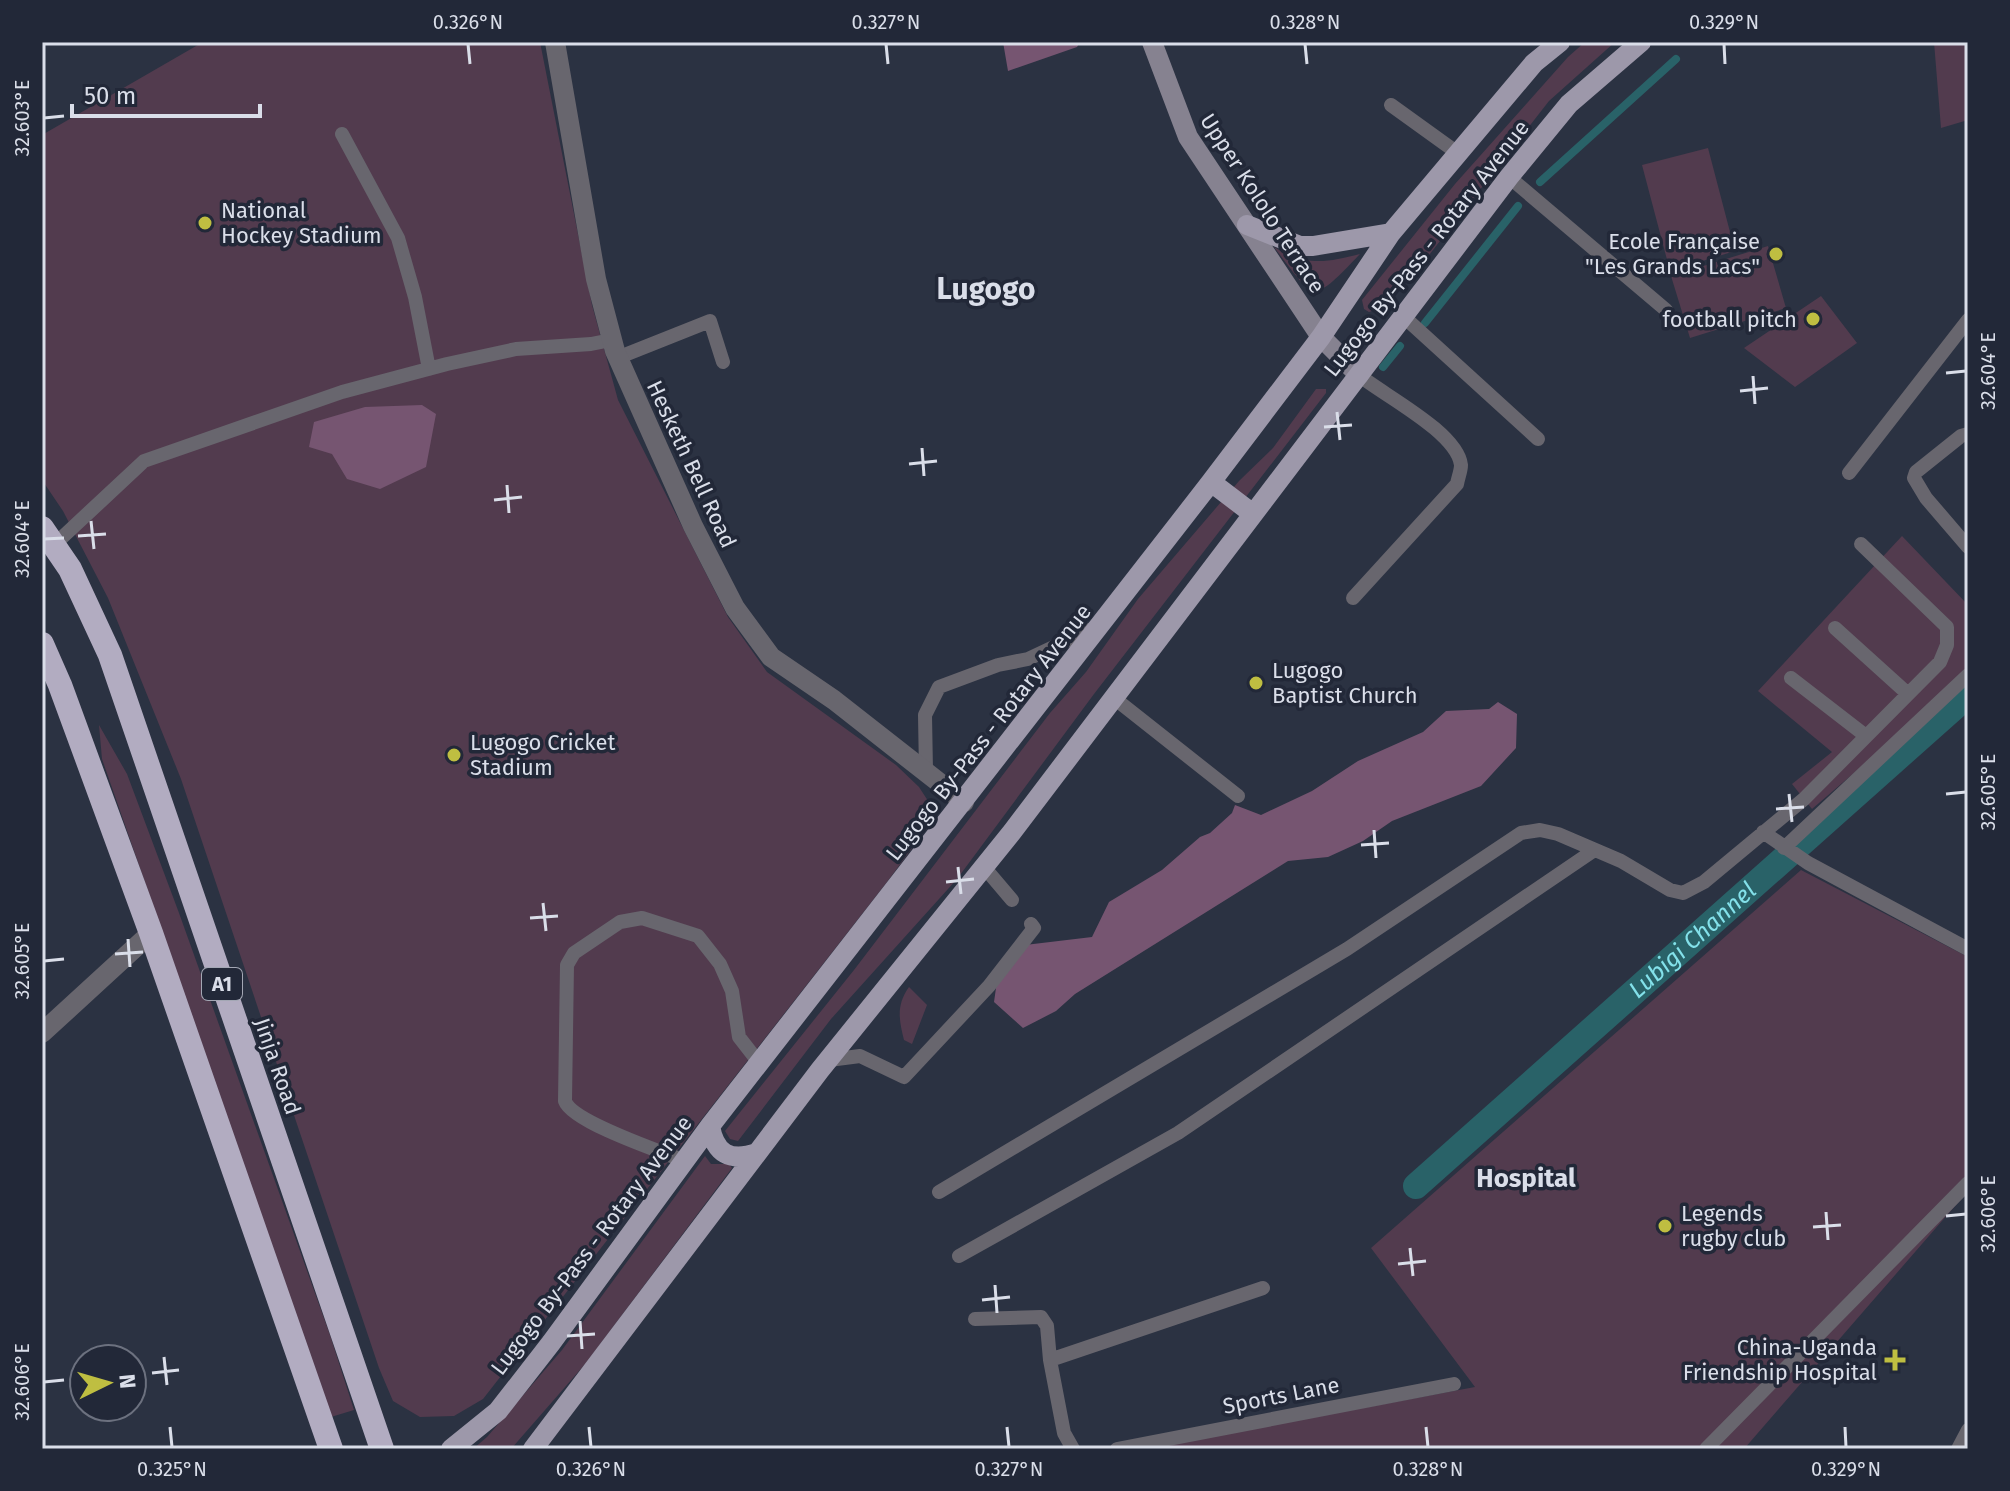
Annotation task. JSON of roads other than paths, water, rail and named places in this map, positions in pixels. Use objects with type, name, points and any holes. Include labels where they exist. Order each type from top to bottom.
[{"type":"highway","name":"Jinja Road","points":[[48,536],[70,569],[110,655],[382,1449]]},
{"type":"highway","name":"A1","points":[[42,644],[151,933],[331,1449]]},
{"type":"main road","name":"Upper Kololo Terrace","points":[[1152,42],[1188,137],[1321,337],[1359,375]]},
{"type":"main road","name":"Lugogo By-Pass - Rotary Avenue","points":[[451,1449],[498,1411],[551,1343],[710,1126],[1102,625],[1321,337],[1391,233],[1534,63],[1560,42]]},
{"type":"main road","name":"Lugogo By-Pass - Rotary Avenue","points":[[533,1449],[757,1153],[1114,698],[1509,177],[1569,104],[1641,42]]},
{"type":"main road","points":[[1247,225],[1300,246],[1391,233]]},
{"type":"main road","points":[[1211,482],[1253,514]]},
{"type":"main road","points":[[710,1126],[717,1146],[727,1155],[740,1158],[757,1153]]},
{"type":"street","name":"Hesketh Bell Road","points":[[555,42],[596,279],[614,349],[693,526],[735,608],[771,657],[834,700],[964,802]]},
{"type":"street","points":[[42,1033],[151,933]]},
{"type":"lane","points":[[1391,105],[1459,154]]},
{"type":"lane","points":[[342,134],[398,238],[415,297],[429,369]]},
{"type":"lane","points":[[1509,177],[1666,310]]},
{"type":"lane","points":[[1403,316],[1538,439]]},
{"type":"lane","points":[[1849,473],[1968,320]]},
{"type":"lane","points":[[48,536],[144,461],[342,392],[429,369],[516,349],[591,344],[614,349],[710,321],[723,362]]},
{"type":"lane","points":[[1353,598],[1457,484],[1461,466],[1454,448],[1407,406],[1359,375]]},
{"type":"lane","points":[[1968,434],[1961,436],[1916,472],[1914,478],[1926,498],[1968,547]]},
{"type":"lane","points":[[939,1192],[1347,949],[1521,833],[1540,830],[1558,834],[1621,861],[1670,890],[1683,893],[1704,882],[1804,799],[1940,662],[1947,645],[1947,627],[1861,544]]},
{"type":"lane","points":[[926,771],[925,715],[939,687],[998,665],[1028,659],[1102,625]]},
{"type":"lane","points":[[1835,628],[1908,694]]},
{"type":"lane","points":[[1784,848],[1968,675]]},
{"type":"lane","points":[[1791,678],[1866,736]]},
{"type":"lane","points":[[1114,698],[1238,796]]},
{"type":"lane","points":[[1763,832],[1784,848],[1968,949]]},
{"type":"lane","points":[[959,1256],[1178,1133],[1593,851]]},
{"type":"lane","points":[[984,867],[1012,900]]},
{"type":"lane","points":[[685,1161],[625,1137],[577,1115],[567,1107],[567,965],[574,953],[620,922],[642,918],[698,936],[720,964],[732,991],[739,1037],[760,1064]]},
{"type":"lane","points":[[829,1060],[860,1056],[904,1077],[989,986],[1034,928],[1031,924]]},
{"type":"lane","points":[[1706,1449],[1968,1183]]},
{"type":"lane","points":[[1050,1360],[1263,1288]]},
{"type":"lane","points":[[975,1319],[1041,1317],[1047,1326],[1064,1433],[1073,1449]]},
{"type":"lane","name":"Sports Lane","points":[[1117,1449],[1454,1384]]},
{"type":"lane","points":[[1958,1449],[1968,1430]]},
{"type":"waterway","points":[[1540,182],[1676,59]]},
{"type":"waterway","points":[[1425,323],[1518,206]]},
{"type":"waterway","points":[[1383,367],[1400,346]]},
{"type":"waterway","name":"Lubigi Channel","points":[[1416,1186],[1968,695]]},
{"type":"place","name":"National Hockey Stadium","points":[[205,223]]},
{"type":"place","name":"Ecole Française \"Les Grands Lacs\"","points":[[1776,254]]},
{"type":"place","name":"football pitch","points":[[1813,319]]},
{"type":"place","name":"Lugogo Baptist Church","points":[[1256,683]]},
{"type":"place","name":"Lugogo Cricket Stadium","points":[[454,755]]},
{"type":"place","name":"Legends rugby club","points":[[1665,1226]]},
{"type":"place","name":"China-Uganda Friendship Hospital","points":[[1895,1360]]},
{"type":"district","name":"Lugogo","points":[[986,289]]},
{"type":"district","name":"Hospital","points":[[1526,1178]]}]
